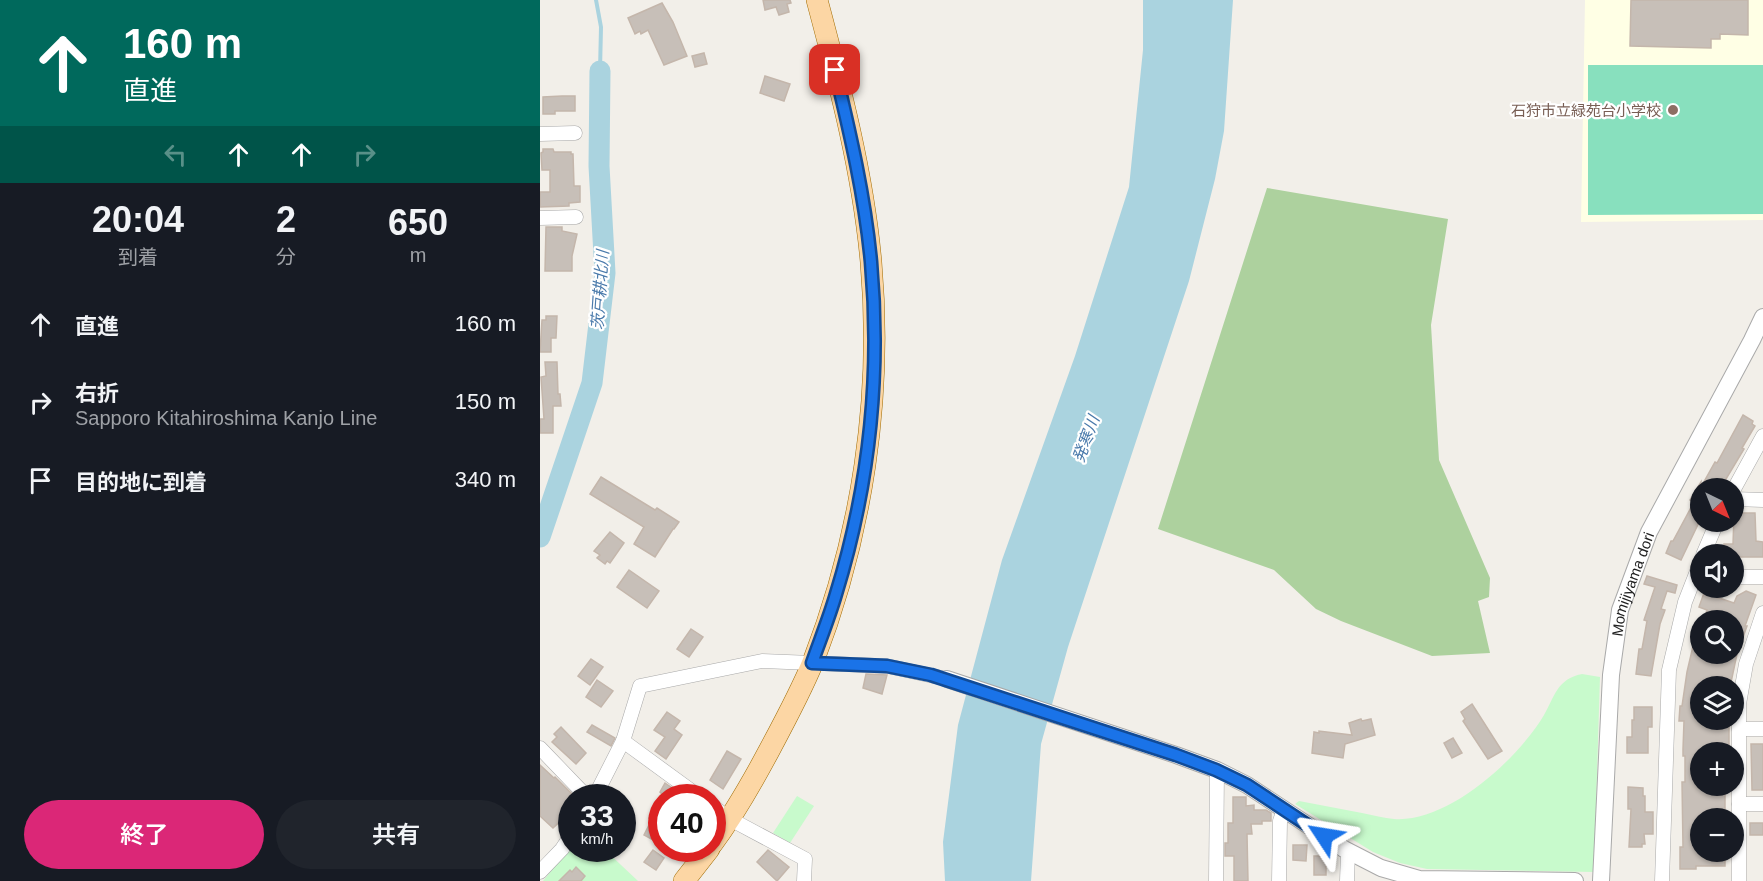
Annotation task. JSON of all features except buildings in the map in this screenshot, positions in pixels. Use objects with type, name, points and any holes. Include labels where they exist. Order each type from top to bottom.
[{"type":"main road","points":[[726,825],[788,716],[812,663],[836,595],[850,545],[869,443],[875,343],[871,262],[849,125],[817,0]]},
{"type":"main road","points":[[684,881],[699,862]]},
{"type":"street","points":[[540,134],[575,133]]},
{"type":"street","points":[[540,218],[576,217]]},
{"type":"street","name":"Momijiyama dori","points":[[1601,881],[1611,675],[1620,610],[1649,532],[1758,340],[1763,317]]},
{"type":"street","points":[[1740,478],[1763,436]]},
{"type":"street","points":[[1744,499],[1763,500]]},
{"type":"street","points":[[1744,577],[1763,577]]},
{"type":"street","points":[[1662,881],[1669,670],[1685,602],[1690,592]]},
{"type":"street","points":[[1744,689],[1757,651],[1763,613]]},
{"type":"street","points":[[601,784],[623,741],[640,686],[762,661],[887,666],[947,679],[1216,770],[1247,785],[1348,851],[1381,868],[1414,879],[1575,881]]},
{"type":"street","points":[[1744,729],[1763,729]]},
{"type":"street","points":[[1739,730],[1740,881]]},
{"type":"street","points":[[623,741],[682,784]]},
{"type":"street","points":[[540,748],[575,784]]},
{"type":"street","points":[[1216,770],[1216,881]]},
{"type":"street","points":[[1739,804],[1763,804]]},
{"type":"street","points":[[1279,881],[1280,821],[1284,810]]},
{"type":"street","points":[[726,816],[805,859],[804,881]]},
{"type":"street","points":[[1347,881],[1348,851]]},
{"type":"street","points":[[543,864],[558,852]]},
{"type":"shaded area","name":"石狩市立緑苑台小学校","points":[[1585,0],[1763,0],[1763,220],[1581,222]]},
{"type":"green space","name":"石狩市立緑苑台小学校","points":[[1588,65],[1763,65],[1763,214],[1588,215]]},
{"type":"green space","points":[[1267,188],[1448,219],[1431,325],[1439,460],[1490,578],[1489,597],[1478,601],[1490,653],[1432,656],[1316,609],[1274,570],[1158,529]]},
{"type":"green space","points":[[1582,674],[1600,677],[1594,872],[1427,869],[1400,863],[1373,852],[1295,804],[1299,801],[1394,819],[1415,817],[1437,811],[1480,785],[1499,768],[1532,732],[1562,684]]},
{"type":"green space","points":[[797,796],[814,806],[790,843],[773,833]]},
{"type":"green space","points":[[558,862],[618,862],[638,881],[543,881]]},
{"type":"water","name":"発寒川","points":[[1143,0],[1233,0],[1224,131],[1215,179],[1189,281],[1068,647],[1041,744],[1031,881],[945,881],[943,842],[958,725],[1002,560],[1075,356],[1129,187],[1143,50]]},
{"type":"waterway","name":"茨戸耕北川","points":[[596,0],[601,27],[600,71]]},
{"type":"waterway","name":"茨戸耕北川","points":[[540,537],[592,383],[605,273],[599,166],[600,71]]},
{"type":"place","name":"石狩市立緑苑台小学校","points":[[1673,110]]},
{"type":"route","points":[[835,70],[849,125],[866,218],[871,262],[875,343],[869,443],[860,495],[850,545],[836,595],[812,663],[887,666],[947,679],[1197,762],[1247,785],[1324,836]]}]
